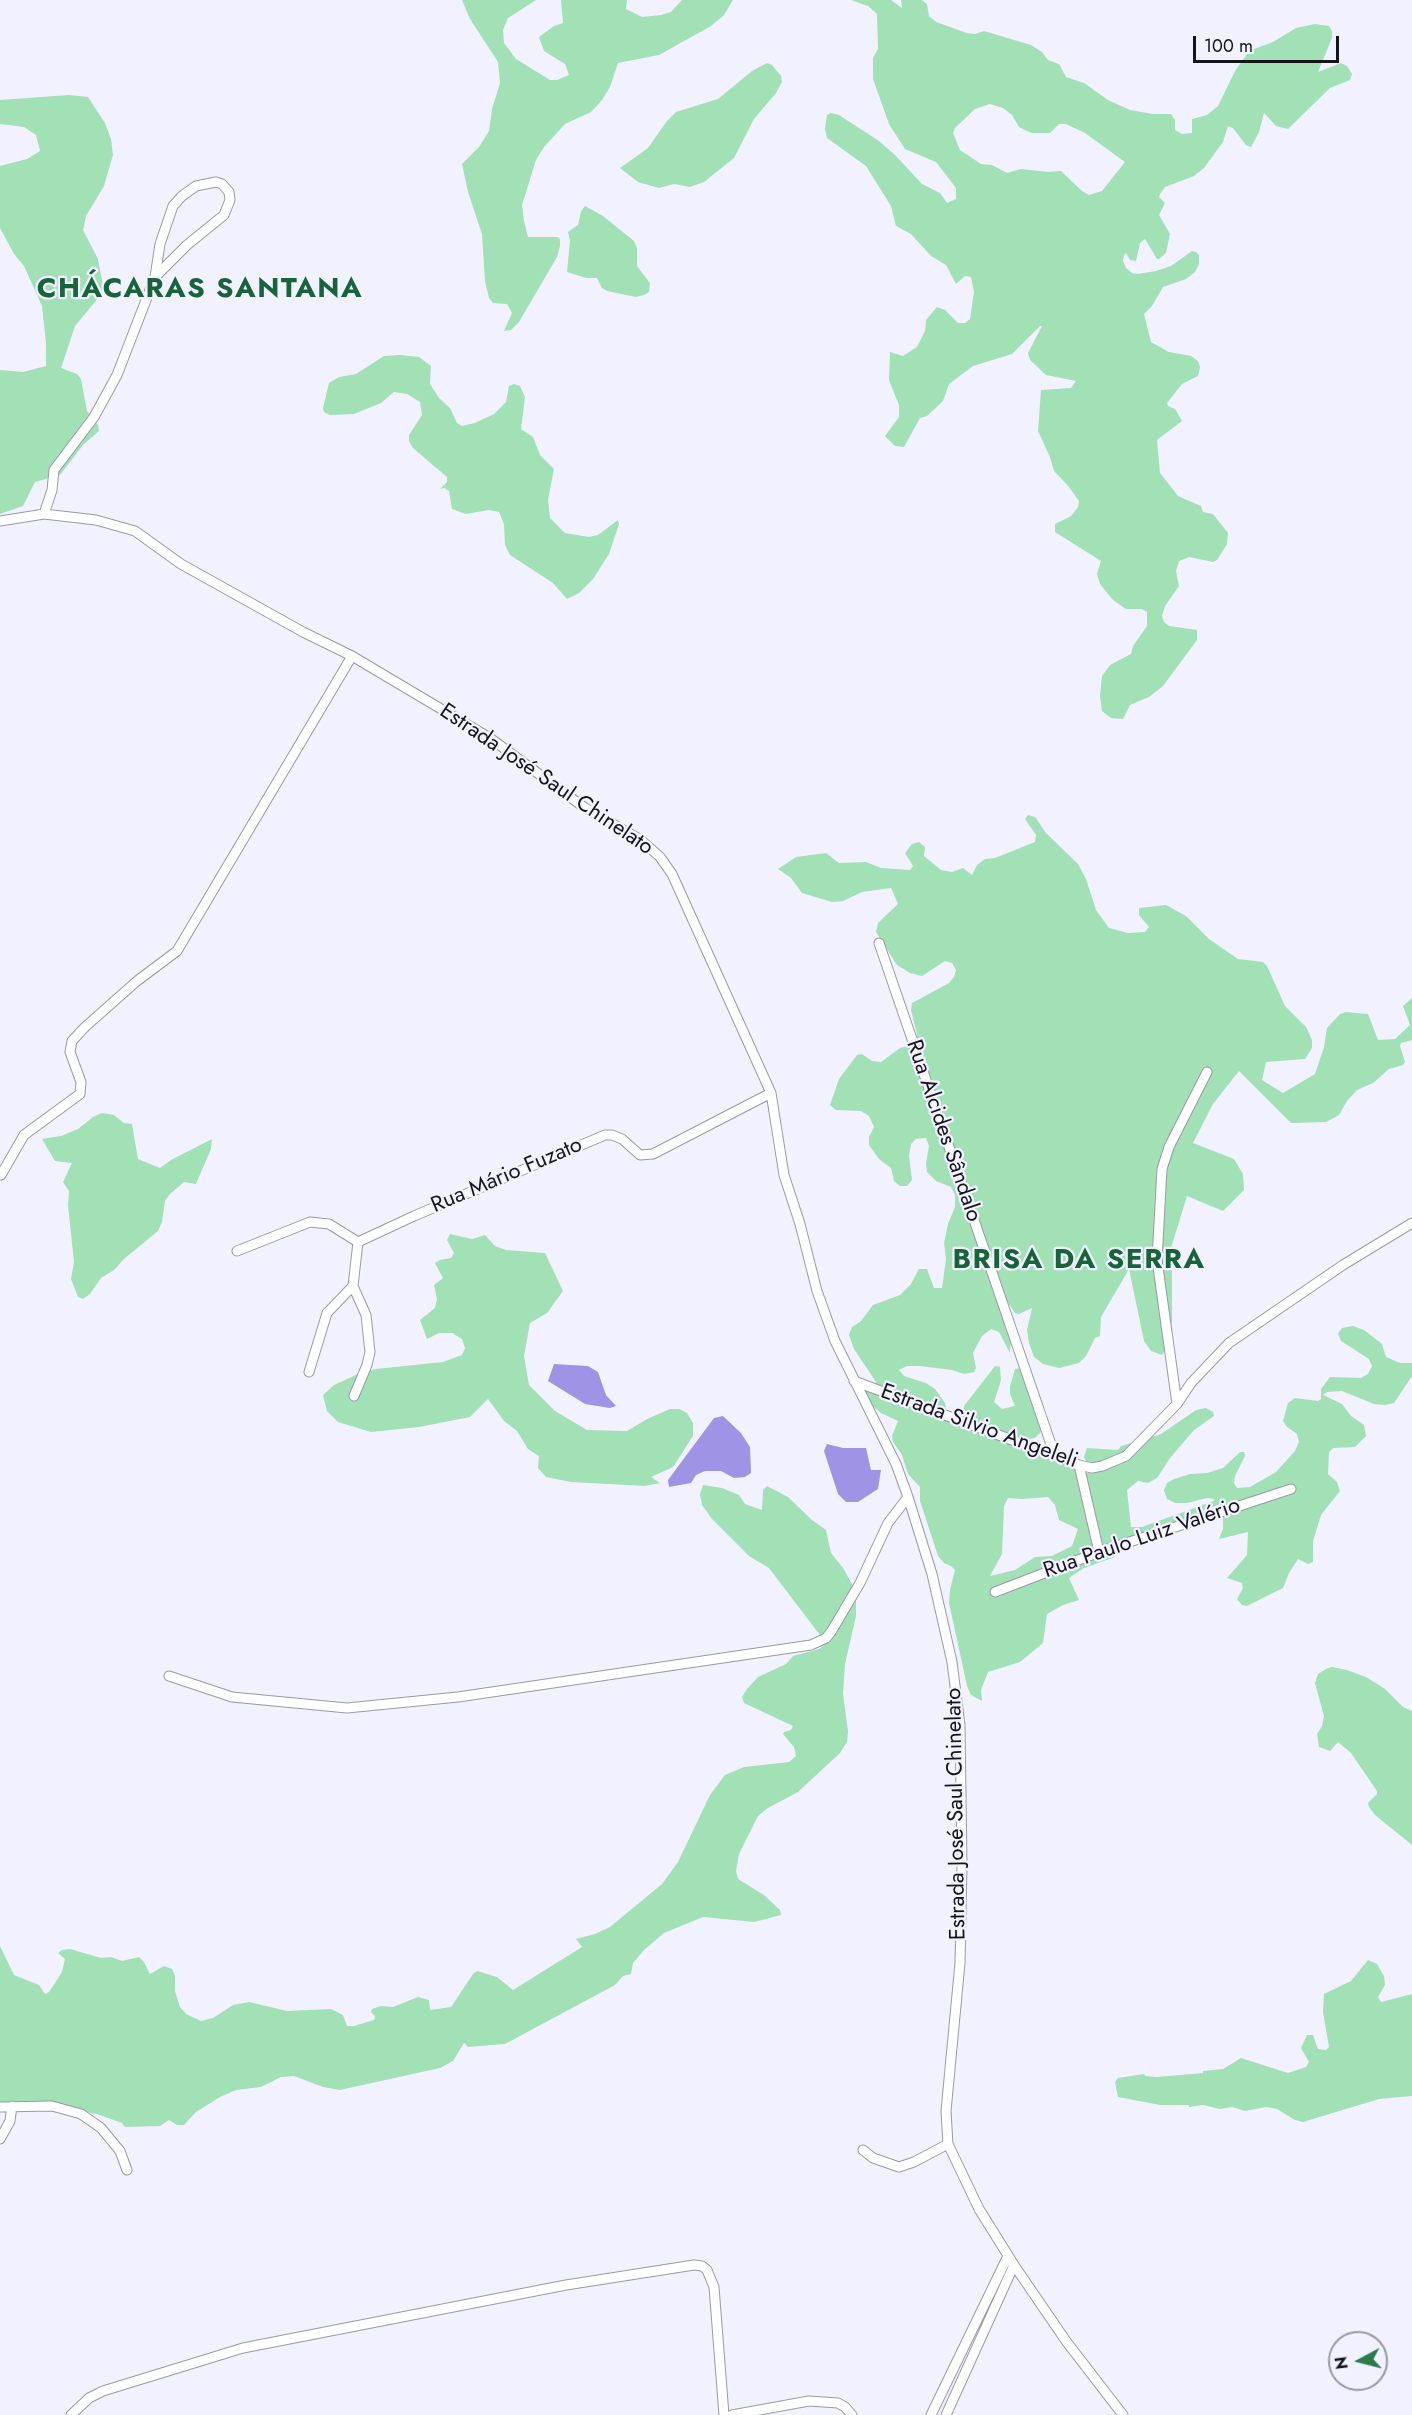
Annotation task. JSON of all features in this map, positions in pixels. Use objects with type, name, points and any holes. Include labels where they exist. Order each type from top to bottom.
[{"type":"street","points":[[44,514],[52,490],[54,470],[104,403],[117,375],[155,277],[160,244],[173,206],[196,186],[216,182],[222,184],[229,192],[230,200],[224,215],[187,245],[155,277]]},
{"type":"street","name":"Estrada José Saul Chinelato","points":[[0,521],[44,514],[96,520],[135,531],[181,564],[303,632],[352,656],[490,738],[585,808],[641,840],[660,857],[672,874],[771,1093],[784,1175],[801,1224],[817,1291],[835,1341],[896,1464],[934,1585],[952,1662],[960,1725],[962,1864],[960,1963],[946,2112],[948,2144],[979,2209],[1008,2256],[1066,2341],[1123,2415]]},
{"type":"street","points":[[1,1175],[24,1135],[80,1094],[81,1082],[70,1052],[72,1041],[137,981],[177,951],[352,656]]},
{"type":"street","name":"Rua Alcides Sândalo","points":[[879,943],[1055,1456]]},
{"type":"street","points":[[1177,1404],[1157,1260],[1161,1169],[1169,1147],[1206,1072]]},
{"type":"street","name":"Rua Mário Fuzato","points":[[358,1242],[605,1135],[622,1139],[640,1155],[653,1154],[771,1093]]},
{"type":"street","points":[[237,1251],[310,1222],[329,1224],[358,1242],[353,1286],[366,1315],[370,1352],[354,1396]]},
{"type":"street","name":"Estrada Silvio Angeleli","points":[[854,1382],[1079,1465],[1092,1468],[1102,1466],[1126,1456],[1177,1404],[1191,1383],[1235,1338],[1343,1265],[1412,1222]]},
{"type":"street","points":[[309,1372],[327,1313],[353,1286]]},
{"type":"street","points":[[1079,1465],[1099,1552]]},
{"type":"street","name":"Rua Paulo Luiz Valério","points":[[995,1592],[1099,1552],[1291,1489]]},
{"type":"street","points":[[169,1676],[232,1696],[347,1708],[458,1697],[811,1645],[826,1638],[831,1632],[860,1583],[888,1523],[908,1497]]},
{"type":"street","points":[[0,2139],[10,2121],[12,2106]]},
{"type":"street","points":[[0,2107],[52,2106],[81,2114],[101,2128],[120,2151],[127,2170]]},
{"type":"street","points":[[863,2150],[873,2158],[899,2167],[914,2162],[948,2144]]},
{"type":"street","points":[[931,2415],[1008,2256]]},
{"type":"street","points":[[71,2415],[90,2398],[103,2391],[243,2348],[566,2285],[694,2265],[702,2266],[707,2270],[714,2287],[724,2415]]},
{"type":"street","points":[[946,2415],[1014,2265]]},
{"type":"street","points":[[732,2415],[818,2401],[838,2403],[852,2415]]},
{"type":"green space","points":[[462,0],[536,0],[508,18],[503,30],[504,43],[516,59],[550,80],[557,80],[569,75],[565,64],[544,51],[539,37],[554,26],[563,23],[561,0],[627,0],[626,9],[642,17],[671,12],[682,0],[733,0],[724,15],[711,26],[659,55],[618,63],[610,87],[602,100],[591,112],[565,124],[544,147],[536,160],[522,205],[524,221],[528,237],[557,237],[560,239],[560,246],[557,257],[519,322],[511,330],[504,331],[512,313],[507,304],[493,303],[489,298],[485,281],[482,234],[468,192],[462,164],[479,147],[489,131],[492,109],[500,83],[498,62],[470,19]]},
{"type":"green space","points":[[851,0],[891,0],[902,8],[901,0],[922,0],[927,4],[929,16],[936,22],[967,33],[975,34],[984,31],[1031,45],[1042,52],[1048,60],[1059,64],[1066,77],[1084,83],[1108,100],[1130,110],[1171,114],[1175,120],[1175,130],[1182,134],[1192,133],[1192,119],[1207,115],[1218,106],[1235,71],[1249,51],[1273,42],[1296,28],[1315,24],[1329,26],[1332,38],[1318,72],[1341,63],[1347,66],[1352,74],[1350,80],[1330,88],[1288,129],[1276,126],[1264,113],[1259,132],[1251,147],[1246,145],[1233,128],[1228,126],[1223,142],[1204,168],[1194,176],[1165,187],[1160,194],[1159,197],[1165,203],[1159,215],[1170,234],[1166,253],[1157,259],[1145,239],[1140,243],[1136,261],[1130,260],[1126,253],[1124,255],[1123,261],[1126,268],[1138,274],[1171,266],[1192,251],[1199,255],[1199,264],[1195,272],[1186,279],[1163,287],[1152,306],[1144,314],[1151,342],[1169,352],[1191,356],[1198,361],[1200,367],[1198,376],[1182,384],[1167,403],[1175,409],[1182,421],[1157,440],[1160,473],[1178,496],[1201,506],[1203,512],[1213,514],[1228,533],[1227,544],[1217,560],[1213,562],[1189,557],[1179,561],[1176,571],[1179,586],[1165,606],[1162,616],[1164,622],[1169,626],[1197,630],[1197,640],[1163,686],[1149,697],[1130,705],[1123,719],[1111,718],[1102,711],[1100,696],[1102,676],[1110,665],[1131,654],[1133,646],[1147,626],[1147,612],[1142,609],[1126,609],[1113,600],[1100,584],[1097,574],[1101,561],[1055,532],[1055,524],[1071,516],[1078,507],[1079,501],[1054,471],[1038,431],[1041,390],[1071,388],[1076,381],[1046,375],[1030,360],[1028,353],[1042,326],[1012,354],[973,366],[949,384],[943,401],[927,416],[920,418],[904,447],[895,446],[885,436],[899,417],[899,405],[889,380],[890,352],[903,356],[917,347],[925,331],[926,320],[937,307],[945,310],[958,323],[965,323],[970,319],[974,292],[971,277],[965,276],[956,284],[946,265],[931,256],[911,234],[896,226],[891,206],[866,166],[827,138],[825,129],[827,115],[831,113],[839,115],[879,141],[922,184],[940,193],[947,203],[956,199],[956,188],[936,162],[905,149],[889,124],[873,79],[873,58],[878,49],[877,14],[868,6]],"holes":[[[990,104],[1003,108],[1012,115],[1019,127],[1031,133],[1050,133],[1059,124],[1066,124],[1085,133],[1125,162],[1102,191],[1089,195],[1061,171],[1021,169],[1007,173],[992,165],[981,164],[960,150],[953,133],[955,128],[975,109]]]},
{"type":"green space","points":[[767,63],[772,65],[781,76],[782,82],[776,93],[754,119],[734,158],[704,182],[690,187],[674,184],[659,188],[638,182],[620,168],[648,148],[676,112],[718,99],[752,71]]},
{"type":"green space","points":[[69,95],[88,97],[105,123],[111,139],[113,155],[104,186],[86,216],[83,230],[98,259],[104,291],[75,326],[61,368],[77,374],[81,379],[87,411],[98,425],[99,431],[83,445],[60,475],[35,482],[23,506],[0,514],[0,370],[23,372],[46,366],[46,343],[42,306],[24,266],[14,254],[0,228],[0,166],[27,159],[40,151],[36,135],[24,127],[0,124],[0,100]]},
{"type":"green space","points":[[585,206],[603,216],[634,241],[637,248],[637,266],[650,283],[649,292],[636,297],[607,291],[602,288],[597,278],[586,278],[567,272],[570,241],[568,232],[578,225],[581,211]]},
{"type":"green space","points":[[384,356],[419,357],[431,366],[430,384],[439,398],[450,408],[457,423],[462,426],[494,414],[506,402],[509,386],[514,384],[520,386],[525,397],[521,429],[533,437],[540,455],[554,469],[548,500],[550,518],[565,533],[589,537],[598,535],[618,520],[619,524],[609,554],[593,579],[579,593],[567,599],[553,583],[510,555],[505,545],[504,524],[499,512],[489,510],[466,514],[452,509],[449,491],[444,488],[440,489],[447,482],[447,477],[413,448],[409,441],[409,435],[422,415],[420,402],[407,394],[394,392],[381,403],[354,414],[330,415],[324,412],[329,383],[339,377],[356,374]]},
{"type":"green space","points":[[1028,815],[1035,817],[1046,833],[1078,864],[1086,879],[1096,910],[1109,928],[1128,933],[1145,932],[1149,927],[1139,915],[1139,908],[1166,905],[1186,916],[1209,939],[1238,959],[1263,962],[1267,966],[1285,1006],[1306,1027],[1312,1040],[1312,1048],[1305,1059],[1266,1062],[1262,1080],[1283,1093],[1315,1074],[1324,1047],[1327,1028],[1340,1014],[1346,1012],[1368,1014],[1378,1040],[1395,1039],[1410,1025],[1403,1006],[1412,998],[1412,1040],[1401,1043],[1405,1062],[1403,1065],[1389,1069],[1373,1083],[1357,1090],[1339,1115],[1326,1122],[1291,1123],[1239,1071],[1213,1104],[1193,1143],[1234,1159],[1243,1174],[1244,1190],[1223,1211],[1187,1196],[1171,1248],[1179,1258],[1172,1266],[1172,1321],[1167,1347],[1162,1355],[1151,1351],[1144,1341],[1129,1269],[1101,1317],[1100,1336],[1095,1338],[1086,1356],[1079,1363],[1059,1368],[1043,1364],[1034,1357],[1027,1330],[1032,1308],[1019,1314],[1015,1313],[998,1288],[997,1292],[1011,1341],[1010,1353],[999,1332],[991,1329],[982,1336],[973,1353],[976,1368],[974,1372],[964,1374],[920,1366],[907,1366],[899,1370],[904,1376],[926,1383],[935,1389],[945,1403],[948,1419],[965,1427],[967,1425],[963,1414],[964,1406],[995,1366],[1000,1367],[1001,1380],[994,1402],[1002,1409],[1015,1406],[1010,1394],[1010,1386],[1015,1369],[1020,1368],[1043,1424],[1040,1433],[1035,1438],[1013,1442],[1087,1473],[1091,1471],[1084,1457],[1087,1448],[1118,1450],[1121,1446],[1161,1434],[1196,1410],[1206,1408],[1213,1412],[1214,1416],[1194,1430],[1170,1458],[1157,1478],[1148,1483],[1138,1481],[1127,1490],[1131,1527],[1142,1527],[1214,1501],[1214,1499],[1207,1498],[1187,1503],[1175,1503],[1167,1499],[1164,1490],[1167,1483],[1174,1479],[1223,1468],[1240,1452],[1244,1452],[1245,1456],[1235,1476],[1234,1483],[1237,1488],[1250,1487],[1276,1472],[1295,1451],[1299,1442],[1297,1434],[1283,1421],[1288,1403],[1295,1398],[1318,1401],[1321,1399],[1321,1389],[1330,1377],[1361,1378],[1368,1374],[1372,1366],[1369,1359],[1341,1341],[1338,1334],[1342,1328],[1353,1326],[1364,1330],[1382,1344],[1386,1357],[1400,1363],[1412,1363],[1412,1376],[1394,1403],[1385,1405],[1374,1404],[1342,1391],[1327,1392],[1323,1395],[1342,1404],[1351,1416],[1364,1425],[1366,1436],[1355,1447],[1333,1448],[1329,1452],[1328,1474],[1337,1482],[1340,1491],[1321,1515],[1313,1541],[1313,1562],[1308,1564],[1298,1559],[1283,1588],[1247,1606],[1242,1605],[1237,1599],[1243,1588],[1242,1583],[1227,1578],[1247,1555],[1248,1532],[1219,1539],[1223,1529],[1223,1503],[1153,1530],[1114,1549],[1115,1557],[1084,1568],[1069,1578],[1079,1600],[1063,1605],[1047,1614],[1043,1643],[1020,1662],[988,1672],[981,1690],[982,1701],[971,1695],[967,1686],[949,1603],[955,1570],[938,1556],[920,1501],[920,1487],[908,1474],[902,1455],[893,1442],[892,1436],[898,1421],[881,1413],[857,1393],[859,1385],[876,1386],[876,1382],[854,1349],[849,1335],[852,1327],[861,1321],[873,1305],[900,1295],[911,1284],[919,1269],[927,1269],[934,1288],[942,1288],[946,1259],[944,1243],[955,1207],[955,1195],[951,1187],[936,1181],[927,1172],[929,1146],[926,1138],[916,1139],[911,1144],[909,1156],[912,1180],[907,1186],[900,1186],[894,1181],[891,1168],[879,1159],[869,1145],[869,1137],[874,1127],[869,1116],[861,1111],[836,1110],[830,1105],[839,1079],[857,1055],[862,1054],[872,1061],[881,1062],[900,1048],[915,1044],[917,1034],[911,1010],[912,1003],[949,983],[956,970],[952,963],[945,961],[922,976],[910,973],[897,965],[876,932],[878,923],[898,904],[891,888],[862,892],[843,901],[832,902],[802,893],[791,878],[778,869],[796,857],[826,853],[839,863],[866,862],[881,868],[910,870],[913,866],[905,853],[912,844],[919,842],[925,847],[924,856],[941,870],[952,872],[963,868],[972,875],[977,865],[985,859],[995,858],[1035,842],[1036,835],[1025,819]],"holes":[[[1048,1497],[1055,1505],[1059,1520],[1078,1529],[1072,1546],[1052,1556],[1035,1557],[1015,1570],[990,1576],[1002,1554],[1004,1506],[1008,1498]]]},
{"type":"green space","points":[[102,1113],[114,1115],[124,1123],[132,1124],[138,1159],[160,1168],[212,1139],[211,1149],[196,1184],[184,1182],[165,1201],[162,1222],[158,1231],[114,1270],[101,1278],[90,1294],[83,1299],[78,1297],[71,1279],[74,1262],[68,1205],[69,1191],[63,1182],[72,1163],[55,1161],[42,1139],[61,1136],[78,1129]]},
{"type":"green space","points":[[450,1234],[472,1239],[485,1235],[495,1246],[506,1250],[545,1253],[563,1291],[547,1313],[530,1323],[524,1356],[529,1385],[555,1411],[587,1430],[627,1431],[670,1409],[679,1409],[687,1413],[693,1423],[693,1436],[673,1467],[651,1477],[660,1483],[645,1486],[571,1482],[546,1477],[538,1468],[539,1456],[528,1449],[517,1431],[504,1421],[488,1399],[470,1417],[419,1427],[371,1432],[338,1422],[327,1411],[323,1395],[334,1385],[360,1373],[376,1369],[443,1362],[462,1355],[465,1348],[462,1339],[452,1333],[439,1333],[427,1339],[420,1320],[435,1308],[437,1299],[434,1285],[443,1278],[435,1263],[451,1258],[454,1253],[447,1240]]},
{"type":"green space","points":[[703,1485],[722,1488],[739,1495],[745,1504],[762,1510],[763,1490],[767,1486],[788,1497],[826,1530],[831,1553],[853,1586],[856,1598],[856,1616],[845,1664],[843,1694],[848,1731],[847,1742],[840,1753],[798,1792],[758,1816],[739,1854],[736,1871],[738,1879],[764,1895],[780,1910],[781,1915],[754,1922],[703,1917],[664,1933],[633,1963],[631,1974],[623,1976],[615,1985],[505,2044],[468,2047],[464,2043],[453,2061],[440,2068],[340,2090],[323,2087],[294,2076],[281,2077],[261,2087],[236,2090],[220,2097],[196,2112],[184,2125],[177,2125],[169,2120],[160,2126],[125,2127],[122,2123],[97,2114],[80,2111],[0,2106],[0,1946],[14,1975],[39,1985],[45,1994],[49,1992],[62,1972],[65,1959],[58,1953],[70,1949],[122,1961],[139,1957],[150,1974],[164,1966],[172,1969],[180,2007],[186,2014],[201,2021],[213,2018],[233,2005],[249,2002],[287,2011],[331,2009],[343,2015],[347,2026],[354,2026],[374,2020],[372,2009],[381,2006],[393,2007],[418,1997],[429,2000],[430,2010],[451,2007],[477,1971],[497,1977],[513,1990],[582,1947],[576,1939],[610,1927],[662,1884],[678,1862],[710,1795],[725,1775],[744,1767],[789,1762],[796,1756],[794,1747],[783,1734],[791,1730],[793,1726],[744,1703],[742,1697],[747,1689],[758,1677],[786,1664],[793,1656],[819,1649],[826,1643],[769,1568],[749,1556],[712,1519],[702,1505],[700,1494]]},
{"type":"green space","points":[[1332,1667],[1366,1677],[1385,1689],[1403,1707],[1412,1711],[1412,1845],[1375,1815],[1369,1807],[1368,1803],[1377,1791],[1351,1753],[1338,1742],[1330,1751],[1319,1747],[1317,1734],[1324,1716],[1315,1683],[1318,1674]]},
{"type":"green space","points":[[1368,1960],[1377,1964],[1384,1976],[1385,1985],[1378,1997],[1381,2002],[1412,1994],[1412,2096],[1379,2099],[1303,2122],[1277,2109],[1266,2107],[1245,2111],[1232,2107],[1220,2109],[1203,2105],[1189,2107],[1189,2105],[1160,2105],[1118,2097],[1115,2082],[1118,2078],[1144,2074],[1157,2077],[1203,2073],[1203,2071],[1223,2069],[1241,2058],[1288,2073],[1306,2067],[1309,2062],[1301,2048],[1307,2035],[1313,2035],[1318,2049],[1326,2050],[1329,2047],[1323,2012],[1324,1994],[1351,1981]]},
{"type":"shaded area","points":[[554,1364],[588,1366],[598,1372],[606,1395],[616,1406],[610,1408],[585,1404],[548,1381]]},
{"type":"shaded area","points":[[723,1416],[741,1433],[750,1447],[751,1473],[745,1477],[734,1478],[721,1471],[705,1471],[696,1475],[691,1483],[669,1487],[668,1480],[714,1418]]},
{"type":"shaded area","points":[[827,1444],[843,1448],[866,1448],[871,1470],[881,1470],[878,1489],[858,1502],[846,1502],[838,1494],[824,1451]]},
{"type":"district","name":"CHÁCARAS SANTANA","points":[[200,290]]},
{"type":"district","name":"BRISA DA SERRA","points":[[1079,1261]]}]
